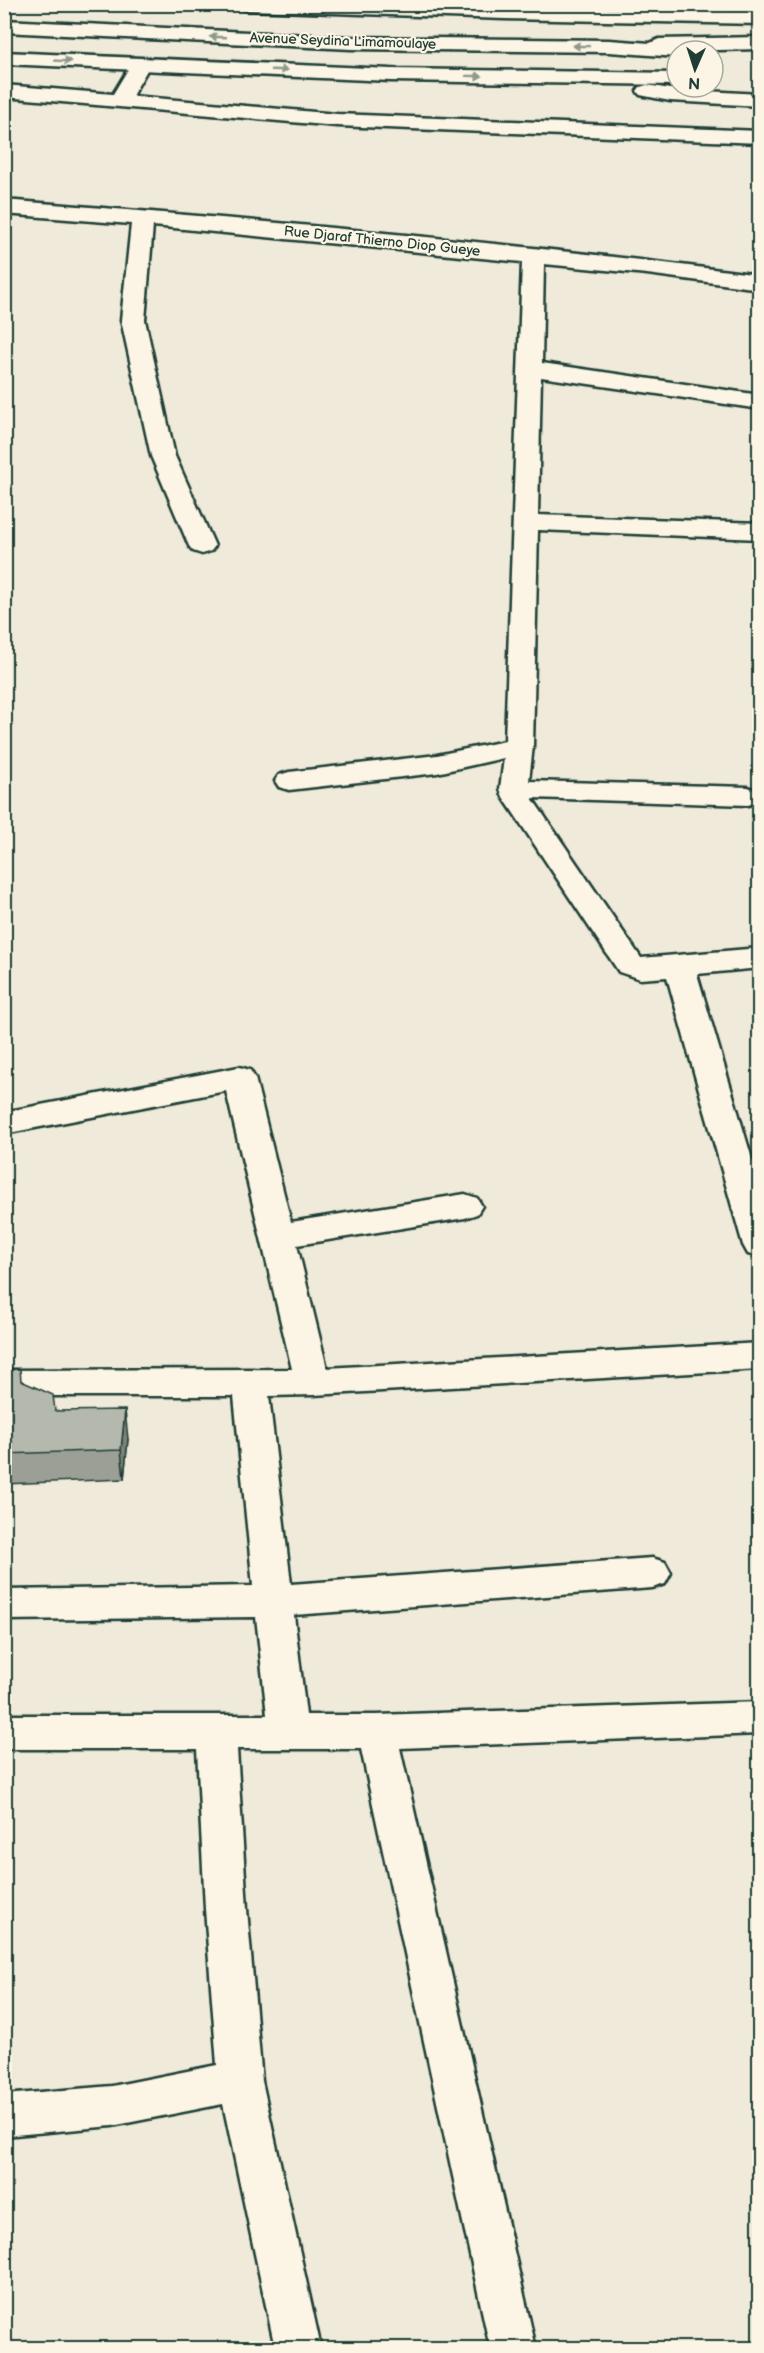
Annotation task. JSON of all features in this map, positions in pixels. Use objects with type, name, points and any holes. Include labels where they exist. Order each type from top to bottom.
[{"type":"main road","points":[[246,4],[505,9],[759,18]]},
{"type":"main road","name":"Avenue Seydina Limamoulaye","points":[[4,26],[351,43],[609,46],[665,50]]},
{"type":"main road","points":[[609,46],[759,43]]},
{"type":"main road","points":[[725,54],[759,57]]},
{"type":"main road","name":"Avenue Seydina Limamoulaye","points":[[4,58],[391,75],[665,79]]},
{"type":"main road","points":[[119,101],[140,64]]},
{"type":"main road","points":[[565,78],[669,95],[759,100]]},
{"type":"main road","points":[[725,79],[736,79]]},
{"type":"main road","points":[[4,91],[337,120],[759,137]]},
{"type":"main road","name":"Rue Djaraf Thierno Diop Gueye","points":[[4,207],[143,218],[647,267],[759,282]]},
{"type":"main road","points":[[143,218],[133,320],[163,456],[202,546]]},
{"type":"main road","points":[[533,256],[519,746],[514,789],[630,965],[640,969],[759,958]]},
{"type":"main road","points":[[531,368],[759,402]]},
{"type":"main road","points":[[526,522],[759,531]]},
{"type":"main road","points":[[289,781],[437,764],[519,746]]},
{"type":"main road","points":[[514,789],[748,796]]},
{"type":"main road","points":[[679,964],[759,1245]]},
{"type":"main road","points":[[4,1123],[239,1078],[313,1382]]},
{"type":"main road","points":[[277,1236],[465,1206]]},
{"type":"main road","points":[[4,1383],[313,1382],[759,1356]]},
{"type":"main road","points":[[250,1382],[288,1732]]},
{"type":"main road","points":[[4,1605],[274,1601],[652,1573]]},
{"type":"main road","points":[[4,1732],[377,1732],[759,1718]]},
{"type":"main road","points":[[216,1731],[226,1909],[240,2081],[298,2349]]},
{"type":"main road","points":[[377,1732],[513,2349]]},
{"type":"main road","points":[[4,2116],[112,2106],[240,2081]]},
{"type":"building","points":[[20,1369],[21,1381],[53,1395],[55,1411],[125,1410],[121,1450],[4,1454],[4,1370]]}]
